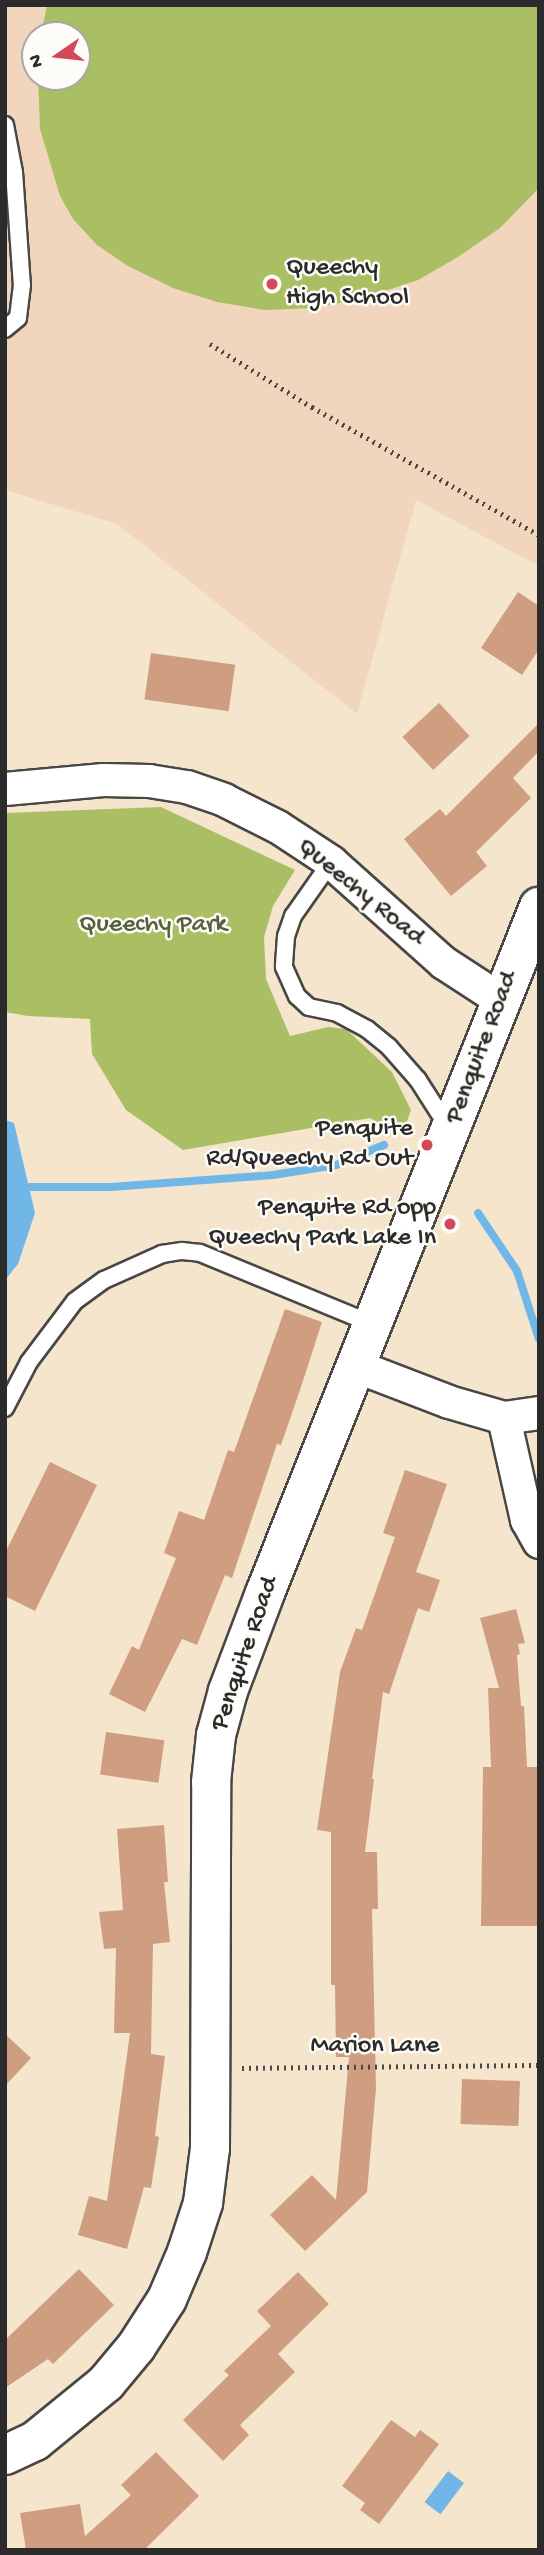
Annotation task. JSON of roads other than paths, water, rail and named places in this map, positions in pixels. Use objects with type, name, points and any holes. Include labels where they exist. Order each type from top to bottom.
[{"type":"street","name":"Queechy Road","points":[[5,789],[104,780],[149,781],[187,788],[224,800],[278,827],[331,862],[444,962],[500,1000]]},
{"type":"street","name":"Penquite Road","points":[[5,2455],[35,2441],[106,2383],[136,2347],[167,2299],[187,2252],[203,2203],[210,2148],[211,1782],[216,1735],[228,1691],[256,1617],[375,1325],[500,1000],[539,907]]},
{"type":"street","points":[[358,1367],[449,1402],[504,1418],[539,1413]]},
{"type":"street","points":[[504,1418],[527,1520],[539,1542]]},
{"type":"lane","points":[[5,125],[14,172],[22,285],[18,318],[5,329]]},
{"type":"lane","points":[[331,862],[293,916],[286,936],[284,967],[297,996],[309,1006],[337,1013],[367,1029],[389,1047],[418,1080],[451,1132]]},
{"type":"lane","points":[[5,1408],[29,1362],[75,1301],[104,1280],[162,1254],[182,1251],[200,1253],[375,1325]]},
{"type":"water","points":[[5,1120],[14,1123],[35,1213],[18,1264],[5,1280]]},
{"type":"water","points":[[448,2471],[464,2483],[441,2514],[425,2502]]},
{"type":"waterway","points":[[30,1187],[111,1187],[273,1175],[336,1165],[384,1145]]},
{"type":"waterway","points":[[478,1213],[517,1271],[539,1339]]},
{"type":"place","name":"Queechy High School","points":[[272,284]]},
{"type":"place","name":"Penquite Rd/Queechy Rd Out","points":[[427,1145]]},
{"type":"place","name":"Penquite Rd opp Queechy Park Lake In","points":[[450,1224]]},
{"type":"park label","name":"Queechy Park","points":[[153,926]]}]
